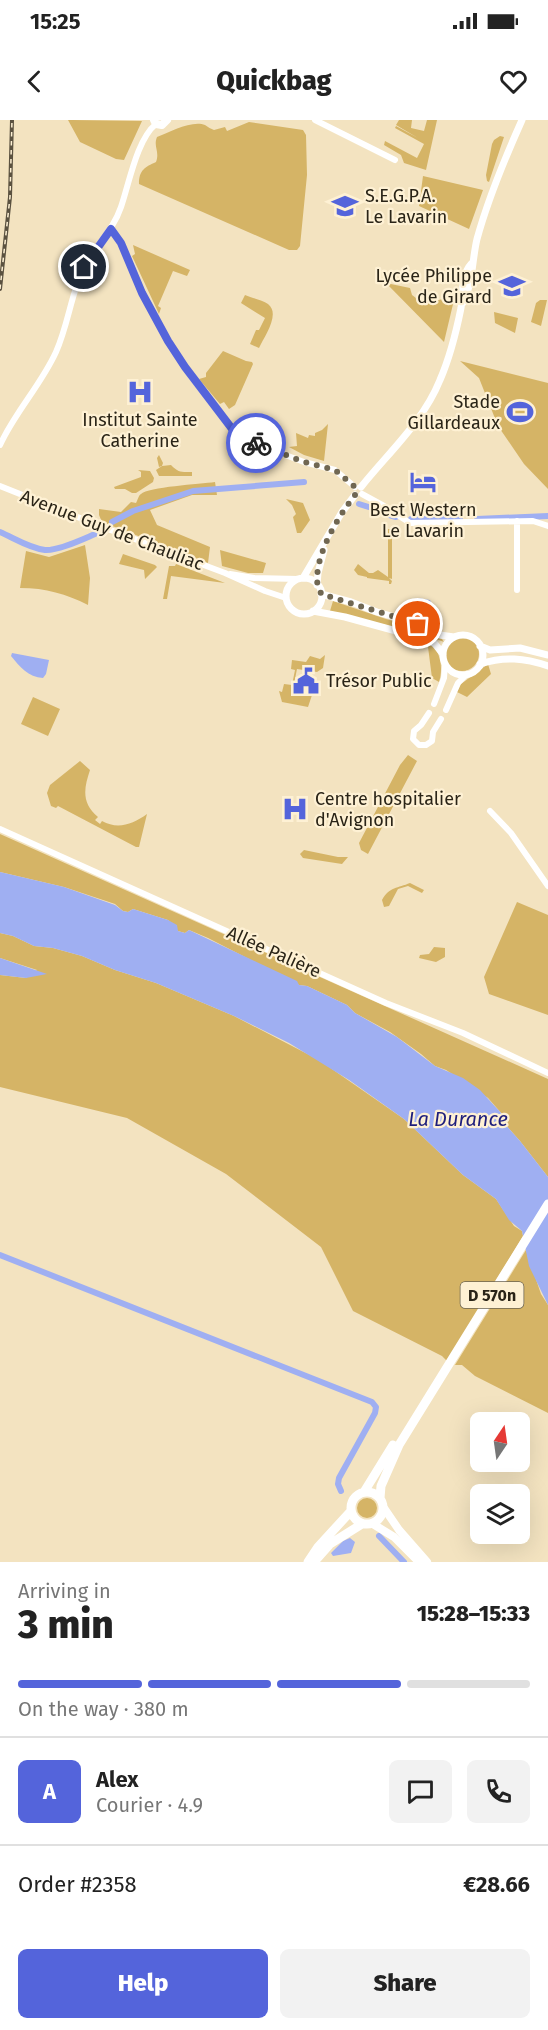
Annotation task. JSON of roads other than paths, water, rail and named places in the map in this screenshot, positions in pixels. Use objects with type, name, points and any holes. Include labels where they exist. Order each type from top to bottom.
[{"type":"main road","points":[[155,122],[162,125],[167,120]]},
{"type":"main road","name":"D 570n","points":[[364,1492],[436,1385],[548,1204]]},
{"type":"main road","name":"D 570n","points":[[380,1498],[381,1486],[413,1420]]},
{"type":"main road","points":[[419,1562],[394,1537],[353,1517],[352,1501],[355,1497],[364,1492],[373,1493],[380,1498],[399,1530],[427,1562]]},
{"type":"main road","points":[[314,1562],[330,1544],[381,1518],[384,1508]]},
{"type":"main road","points":[[308,1562],[322,1542],[351,1511]]},
{"type":"street","points":[[315,120],[394,160]]},
{"type":"street","points":[[301,579],[329,537],[342,512],[415,425],[432,397],[449,356],[461,305],[466,295],[478,237],[509,148],[522,120]]},
{"type":"street","points":[[0,445],[11,422],[57,351],[84,267],[111,229],[146,136],[155,122]]},
{"type":"street","points":[[111,229],[121,243],[142,293],[168,341],[193,379],[236,434],[304,462],[337,471],[358,491],[410,523],[533,521],[548,526]]},
{"type":"street","name":"Avenue Guy de Chauliac","points":[[0,486],[286,598]]},
{"type":"street","points":[[517,590],[518,521]]},
{"type":"street","points":[[317,585],[321,561],[329,537]]},
{"type":"street","name":"Avenue Guy de Chauliac","points":[[225,573],[254,578],[301,579]]},
{"type":"street","points":[[301,579],[309,579],[317,585],[321,594],[319,606],[313,611],[304,614],[296,612],[289,606],[286,598],[290,584],[301,579]]},
{"type":"street","points":[[321,594],[418,624],[441,634],[454,637],[467,636],[490,650],[520,648],[548,655]]},
{"type":"street","points":[[313,611],[345,617],[429,640],[435,644],[443,654],[445,664],[444,678],[434,704]]},
{"type":"street","points":[[443,654],[446,644],[454,637]]},
{"type":"street","points":[[445,664],[456,674],[475,671],[482,656],[480,646]]},
{"type":"street","points":[[480,664],[498,659],[517,658],[548,666]]},
{"type":"street","points":[[446,710],[458,683],[467,674]]},
{"type":"street","points":[[429,713],[413,735],[419,745],[429,744],[441,719]]},
{"type":"street","points":[[422,725],[429,726],[433,732]]},
{"type":"street","points":[[490,811],[511,833],[548,886]]},
{"type":"street","name":"Allée Palière","points":[[0,829],[386,1002],[463,1033],[548,1073]]},
{"type":"water","points":[[417,598],[430,600],[433,607],[431,613],[426,614],[413,608],[413,602]]},
{"type":"water","points":[[12,653],[49,660],[46,674],[43,678],[29,674],[11,656]]},
{"type":"water","name":"La Durance","points":[[0,872],[64,887],[115,905],[123,911],[128,912],[133,909],[168,920],[177,925],[178,931],[185,933],[189,930],[297,981],[299,985],[307,986],[347,1005],[355,1013],[397,1037],[435,1066],[463,1078],[480,1090],[502,1114],[503,1122],[548,1177],[548,1305],[529,1266],[522,1231],[509,1220],[496,1199],[463,1175],[404,1119],[349,1080],[289,1043],[234,1016],[156,983],[115,970],[82,956],[53,948],[34,946],[13,936],[0,933]]},
{"type":"water","points":[[0,958],[47,974],[26,978],[0,975]]},
{"type":"water","points":[[350,1538],[355,1542],[351,1553],[333,1556],[331,1553],[343,1541]]},
{"type":"waterway","points":[[112,522],[133,511],[193,491],[304,482]]},
{"type":"waterway","points":[[359,504],[372,508]]},
{"type":"waterway","points":[[379,512],[396,517]]},
{"type":"waterway","points":[[477,519],[548,516]]},
{"type":"waterway","points":[[411,519],[460,519]]},
{"type":"waterway","points":[[0,532],[27,545],[45,550],[63,547],[95,534]]},
{"type":"waterway","points":[[0,1255],[372,1402],[376,1407],[375,1413],[339,1478],[338,1484],[341,1491]]},
{"type":"waterway","points":[[379,1536],[404,1562]]},
{"type":"railway","points":[[0,289],[10,197],[12,120]]},
{"type":"place","name":"S.E.G.P.A. Le Lavarin","points":[[345,206]]},
{"type":"place","name":"Lycée Philippe de Girard","points":[[512,286]]},
{"type":"place","name":"Institut Sainte Catherine","points":[[140,392]]},
{"type":"place","name":"Stade Gillardeaux","points":[[520,412]]},
{"type":"place","name":"Best Western Le Lavarin","points":[[423,482]]},
{"type":"place","name":"Trésor Public","points":[[306,681]]},
{"type":"place","name":"Centre hospitalier d'Avignon","points":[[295,809]]}]
